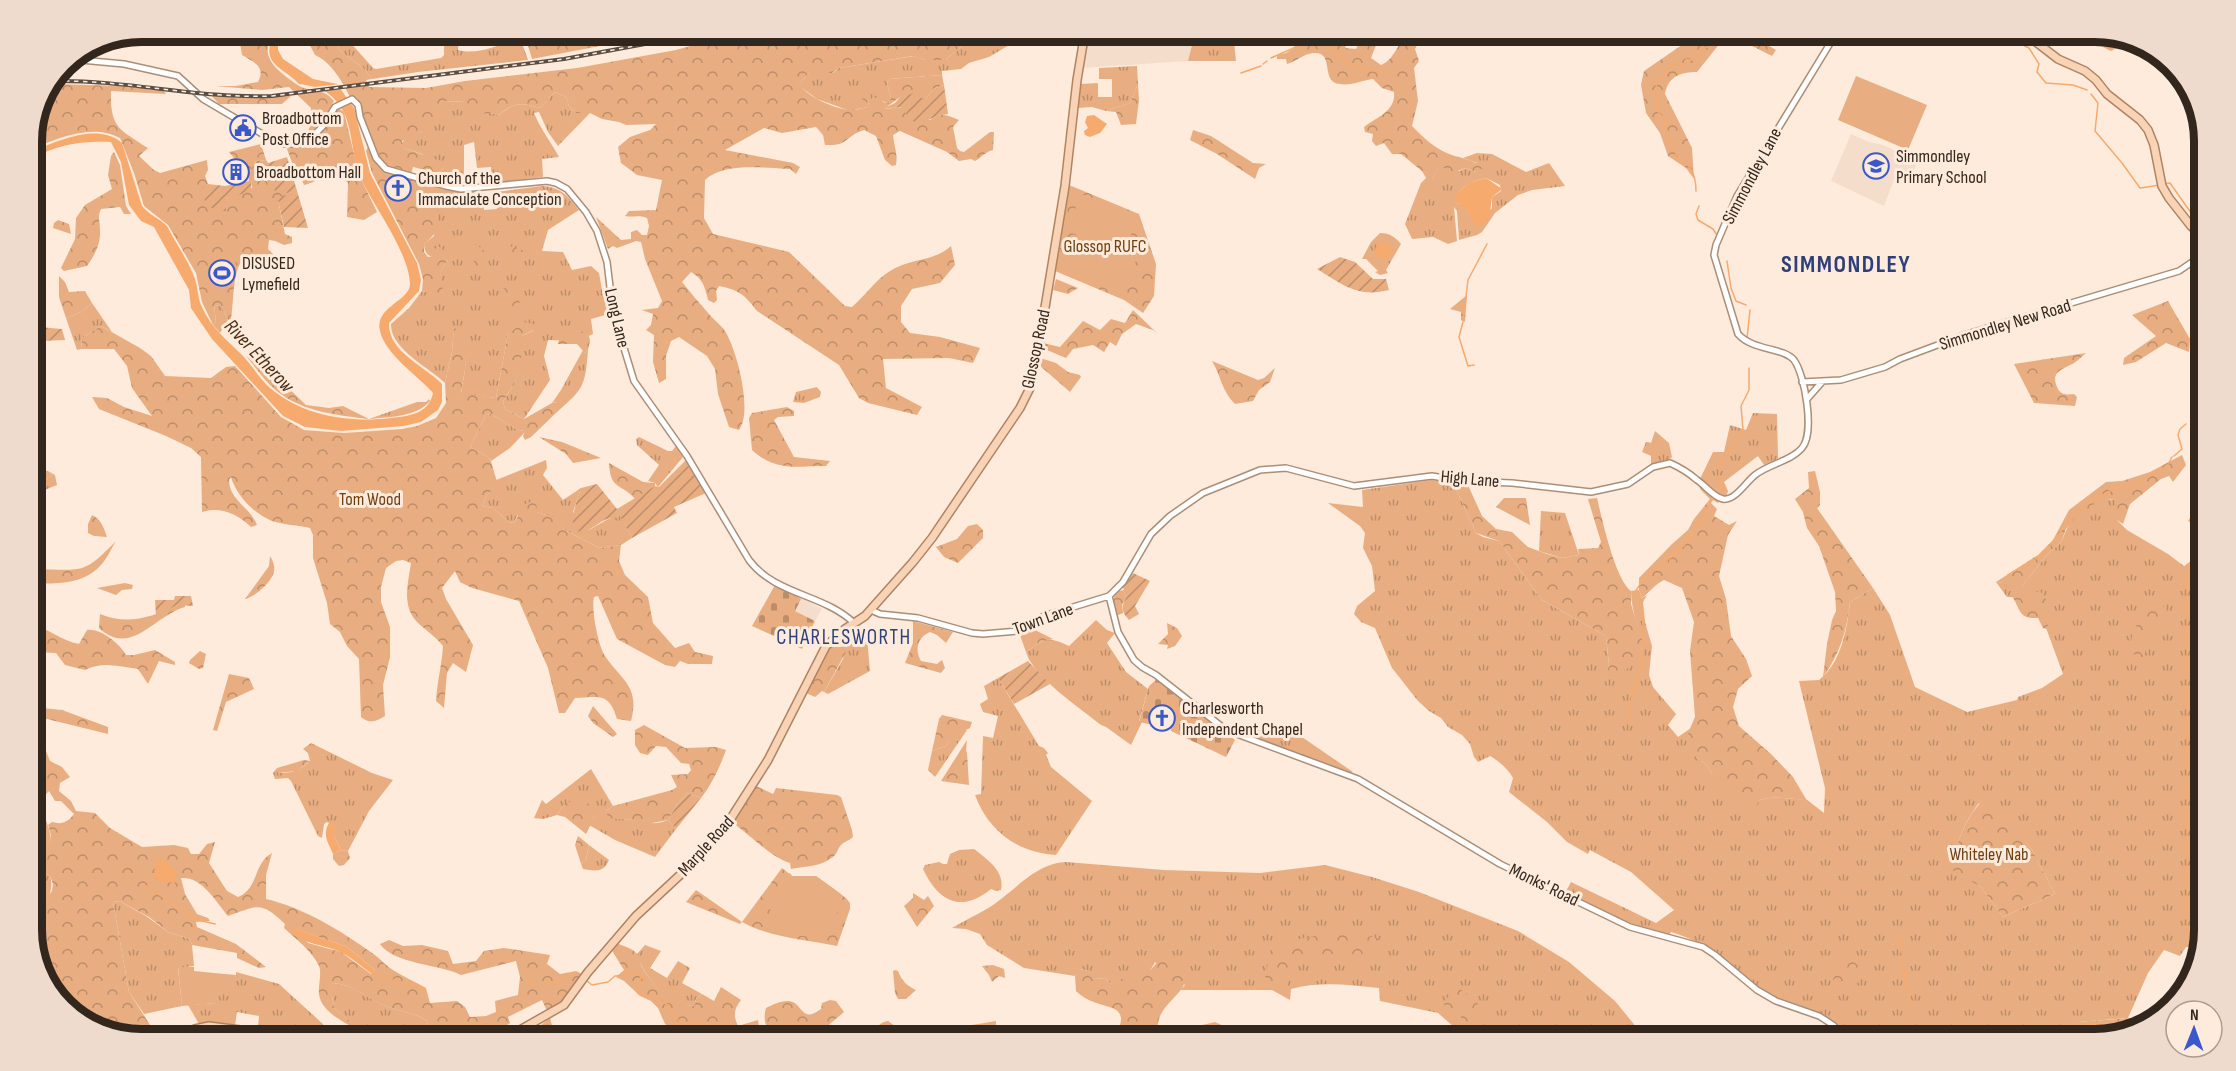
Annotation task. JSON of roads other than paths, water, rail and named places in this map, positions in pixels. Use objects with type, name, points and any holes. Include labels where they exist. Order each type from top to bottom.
[{"type":"main road","name":"Glossop Road","points":[[865,616],[932,538],[1010,424],[1030,388],[1065,186],[1083,42]]},
{"type":"main road","points":[[2036,42],[2058,59],[2085,71],[2107,94],[2140,120],[2148,130],[2154,145],[2162,184],[2194,229]]},
{"type":"main road","name":"Marple Road","points":[[523,1029],[561,1007],[636,916],[681,874],[728,823],[773,752],[822,653],[838,635],[865,616]]},
{"type":"main road","points":[[195,1029],[209,1026],[231,1029]]},
{"type":"street","name":"Simmondley Lane","points":[[1807,399],[1795,362],[1789,355],[1744,341],[1738,334],[1714,255],[1737,196],[1831,42]]},
{"type":"street","name":"Long Lane","points":[[84,60],[119,63],[169,73],[183,79],[203,99],[273,140],[285,144],[300,144],[310,139],[319,131],[336,106],[349,100],[356,102],[376,158],[386,169],[461,189],[547,181],[567,189],[586,212],[601,241],[607,262],[613,312],[634,381],[693,464],[749,560],[759,572],[779,585],[834,609],[854,623]]},
{"type":"street","name":"Simmondley New Road","points":[[1802,382],[1841,380],[1885,367],[1900,359],[1967,334],[2179,271],[2194,261]]},
{"type":"street","points":[[1807,399],[1822,382]]},
{"type":"street","name":"High Lane","points":[[1109,596],[1123,582],[1143,544],[1164,521],[1203,493],[1260,470],[1286,468],[1354,486],[1432,476],[1461,481],[1512,483],[1591,492],[1628,484],[1653,467],[1670,464],[1696,479],[1719,498],[1726,499],[1761,471],[1801,450],[1807,440],[1807,399]]},
{"type":"street","name":"Town Lane","points":[[871,610],[880,614],[918,618],[963,631],[983,634],[1018,631],[1044,616],[1109,596]]},
{"type":"street","name":"Monks' Road","points":[[1109,596],[1118,632],[1134,660],[1163,680],[1217,725],[1236,735],[1253,739],[1358,779],[1500,864],[1630,927],[1703,947],[1757,990],[1776,1001],[1819,1016],[1836,1029]]},
{"type":"waterway","points":[[1271,58],[1307,42]]},
{"type":"waterway","points":[[1696,191],[1690,167],[1677,159],[1675,150],[1671,148],[1664,119],[1656,109],[1658,97],[1655,91],[1658,80],[1667,73],[1667,69],[1675,63],[1683,66],[1686,59],[1691,60],[1712,42]]},
{"type":"waterway","points":[[2017,42],[2029,48],[2039,64],[2037,72],[2046,83],[2073,85],[2087,90]]},
{"type":"waterway","points":[[1329,44],[1351,65],[1380,71]]},
{"type":"waterway","points":[[1263,64],[1267,61]]},
{"type":"waterway","points":[[1241,73],[1261,66]]},
{"type":"waterway","points":[[2091,94],[2098,103],[2095,131],[2140,188],[2160,185]]},
{"type":"waterway","points":[[2164,184],[2170,183],[2194,217]]},
{"type":"waterway","points":[[1699,206],[1696,214],[1698,220],[1713,229],[1717,235]]},
{"type":"waterway","points":[[1463,321],[1468,280],[1487,244]]},
{"type":"waterway","points":[[1727,261],[1731,288],[1736,301],[1746,305]]},
{"type":"waterway","points":[[1747,338],[1750,310]]},
{"type":"waterway","points":[[1463,322],[1459,337],[1468,366],[1474,365]]},
{"type":"waterway","points":[[1724,493],[1719,474],[1720,465],[1743,430],[1741,406],[1749,390],[1749,368]]},
{"type":"waterway","points":[[2174,456],[2182,449],[2178,435],[2180,429],[2186,424]]},
{"type":"waterway","points":[[2008,575],[2043,554],[2065,526],[2088,503],[2119,486],[2133,486],[2167,466],[2172,457]]},
{"type":"waterway","points":[[1626,726],[1641,668],[1644,643],[1642,609],[1635,592],[1643,580],[1658,567],[1666,567],[1667,560],[1682,548],[1694,532],[1712,498],[1718,500]]},
{"type":"waterway","points":[[143,884],[198,920],[215,924]]},
{"type":"waterway","points":[[1900,936],[1906,984],[1912,1004]]},
{"type":"waterway","points":[[372,972],[425,989]]},
{"type":"waterway","points":[[546,982],[559,982],[570,974],[581,975]]},
{"type":"waterway","points":[[586,980],[592,985],[608,982],[615,976],[639,974],[641,978],[638,993],[669,1005],[674,1016],[680,1021],[702,1024],[708,1029]]},
{"type":"waterway","points":[[529,980],[535,981]]},
{"type":"waterway","points":[[2083,1025],[2123,1025]]},
{"type":"railway","points":[[62,81],[110,83],[218,95],[272,96],[564,59],[656,42]]},
{"type":"place","name":"Broadbottom Post Office","points":[[243,128]]},
{"type":"place","name":"Simmondley Primary School","points":[[1876,166]]},
{"type":"place","name":"Broadbottom Hall","points":[[236,172]]},
{"type":"place","name":"Church of the Immaculate Conception","points":[[398,188]]},
{"type":"place","name":"DISUSED Lymefield","points":[[222,273]]},
{"type":"place","name":"Charlesworth Independent Chapel","points":[[1162,718]]},
{"type":"district","name":"SIMMONDLEY","points":[[1846,264]]},
{"type":"district","name":"CHARLESWORTH","points":[[844,637]]},
{"type":"park label","name":"Glossop RUFC","points":[[1105,246]]},
{"type":"park label","name":"Tom Wood","points":[[370,499]]},
{"type":"park label","name":"Whiteley Nab","points":[[1989,854]]},
{"type":"water label","name":"River Etherow","points":[[259,356]]}]
